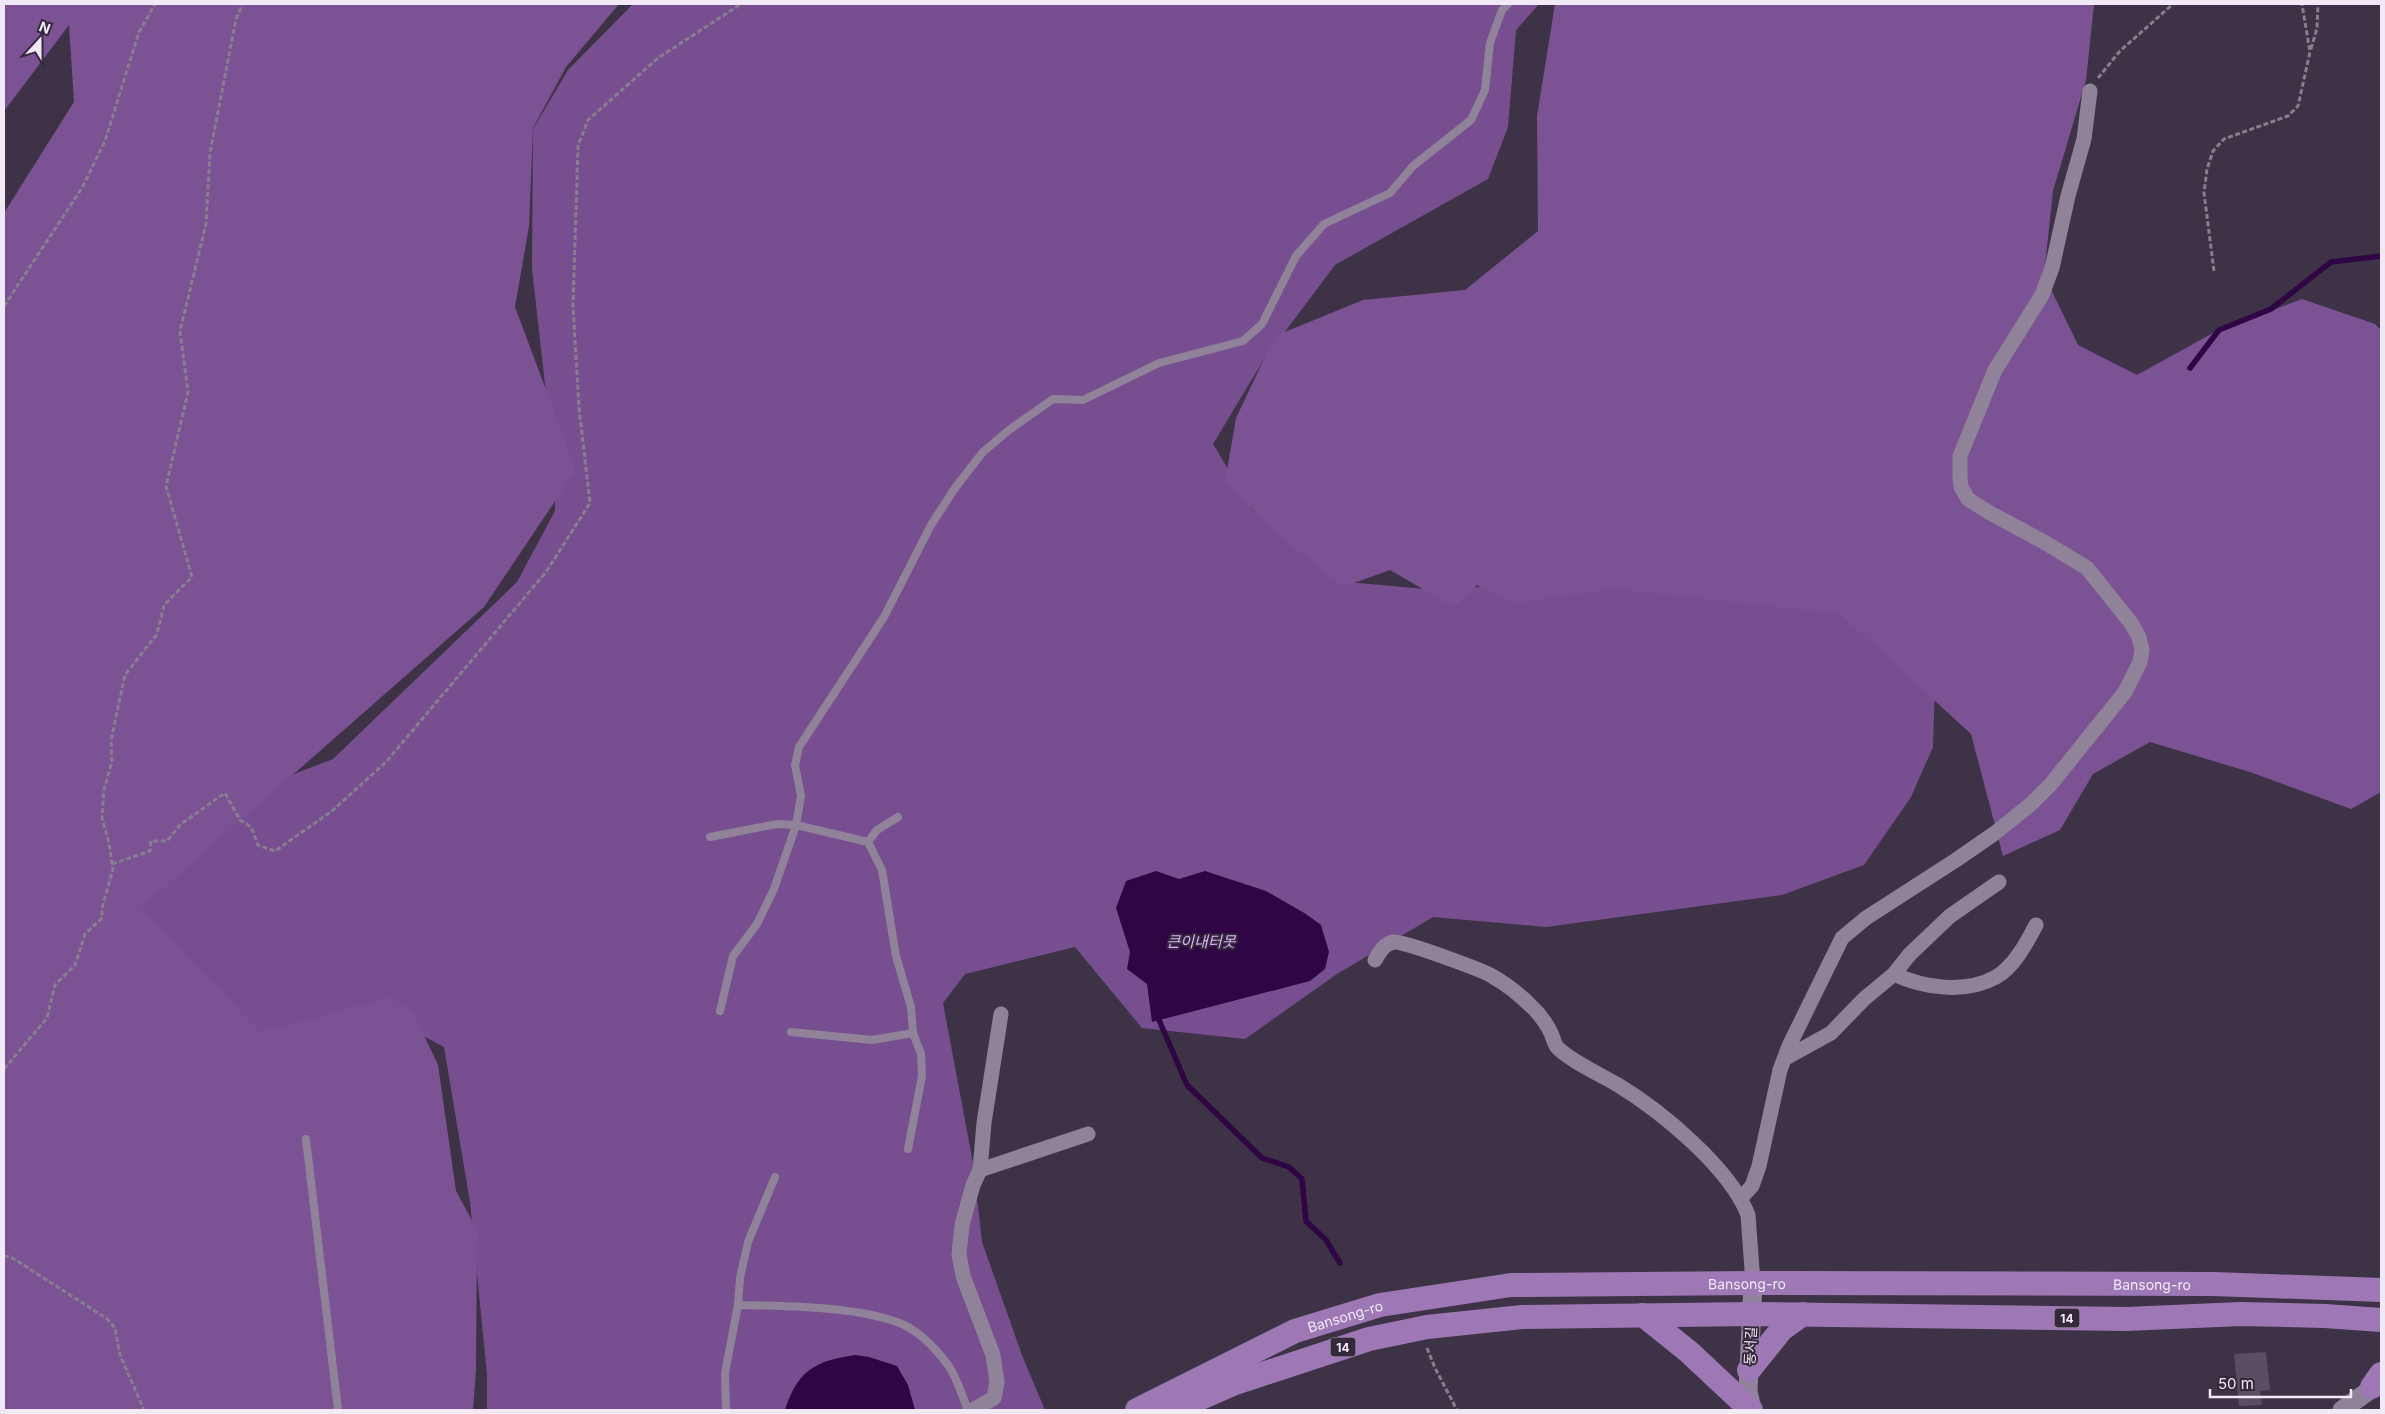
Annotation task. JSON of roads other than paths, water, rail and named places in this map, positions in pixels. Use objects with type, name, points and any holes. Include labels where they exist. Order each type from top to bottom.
[{"type":"main road","name":"Bansong-ro","points":[[1137,1410],[1295,1331],[1380,1305],[1511,1285],[1753,1283],[2213,1284],[2381,1290]]},
{"type":"main road","points":[[1597,1316],[1601,1308],[1612,1301],[1659,1301],[1663,1299],[1666,1295],[1665,1289],[1659,1284]]},
{"type":"main road","name":"Bansong-ro","points":[[1172,1410],[1235,1383],[1369,1339],[1428,1328],[1522,1317],[1803,1314],[2126,1319],[2241,1314],[2325,1316],[2381,1320]]},
{"type":"main road","points":[[1749,1370],[1777,1334],[1803,1314]]},
{"type":"main road","points":[[1643,1315],[1689,1352],[1751,1410]]},
{"type":"street","points":[[1740,1199],[1752,1186],[1759,1166],[1784,1059],[1842,938],[1866,918],[1995,833],[2031,804],[2051,784],[2124,692],[2140,662],[2142,650],[2139,637],[2131,623],[2087,568],[1990,513],[1968,499],[1961,488],[1960,456],[1995,370],[2042,295],[2052,268],[2068,196],[2084,139],[2090,91]]},
{"type":"street","points":[[1784,1059],[1830,1033],[1864,999],[1894,974],[1910,954],[1950,916],[2000,882]]},
{"type":"street","points":[[1894,974],[1913,983],[1958,987],[1977,985],[1997,977],[2015,959],[2036,925]]},
{"type":"street","points":[[1375,960],[1384,945],[1395,941],[1411,945],[1457,963],[1476,967],[1504,983],[1532,1006],[1544,1020],[1557,1047],[1628,1091],[1662,1116],[1686,1137],[1721,1173],[1740,1199],[1748,1215],[1753,1283]]},
{"type":"street","points":[[973,1410],[994,1398],[997,1382],[993,1354],[963,1276],[959,1254],[962,1225],[973,1185],[980,1170],[984,1122],[1001,1014]]},
{"type":"street","points":[[980,1170],[1088,1134]]},
{"type":"street","name":"동서길","points":[[1751,1410],[1749,1370],[1753,1283]]},
{"type":"street","points":[[2342,1410],[2379,1382]]},
{"type":"lane","points":[[720,1011],[733,956],[757,924],[774,889],[796,825],[801,796],[795,765],[799,747],[884,617],[930,525],[955,488],[983,452],[1009,430],[1053,399],[1083,400],[1159,363],[1243,341],[1262,324],[1296,256],[1324,224],[1390,193],[1413,166],[1471,120],[1485,90],[1490,43],[1502,10],[1508,4]]},
{"type":"lane","points":[[868,842],[877,830],[898,817]]},
{"type":"lane","points":[[710,837],[777,824],[796,825],[868,842]]},
{"type":"lane","points":[[868,842],[882,870],[896,956],[910,1007],[913,1032],[921,1054],[922,1076],[908,1149]]},
{"type":"lane","points":[[791,1032],[872,1040],[913,1032]]},
{"type":"lane","points":[[306,1139],[338,1410]]},
{"type":"lane","points":[[726,1410],[725,1373],[738,1305],[740,1278],[748,1242],[776,1177]]},
{"type":"lane","points":[[738,1305],[787,1306],[868,1314],[903,1325],[929,1343],[949,1366],[968,1410]]},
{"type":"water","name":"큰이내터못","points":[[1156,871],[1179,879],[1205,871],[1266,891],[1306,914],[1321,925],[1329,952],[1325,969],[1310,981],[1152,1022],[1147,984],[1127,969],[1130,952],[1116,908],[1126,881]]},
{"type":"water","points":[[855,1355],[869,1357],[897,1366],[908,1385],[915,1410],[785,1410],[796,1385],[810,1370],[829,1360]]},
{"type":"waterway","points":[[2190,368],[2219,330],[2271,309],[2331,262],[2381,256]]},
{"type":"waterway","points":[[1159,1020],[1187,1085],[1262,1158],[1289,1167],[1302,1179],[1306,1221],[1326,1240],[1340,1263]]}]
